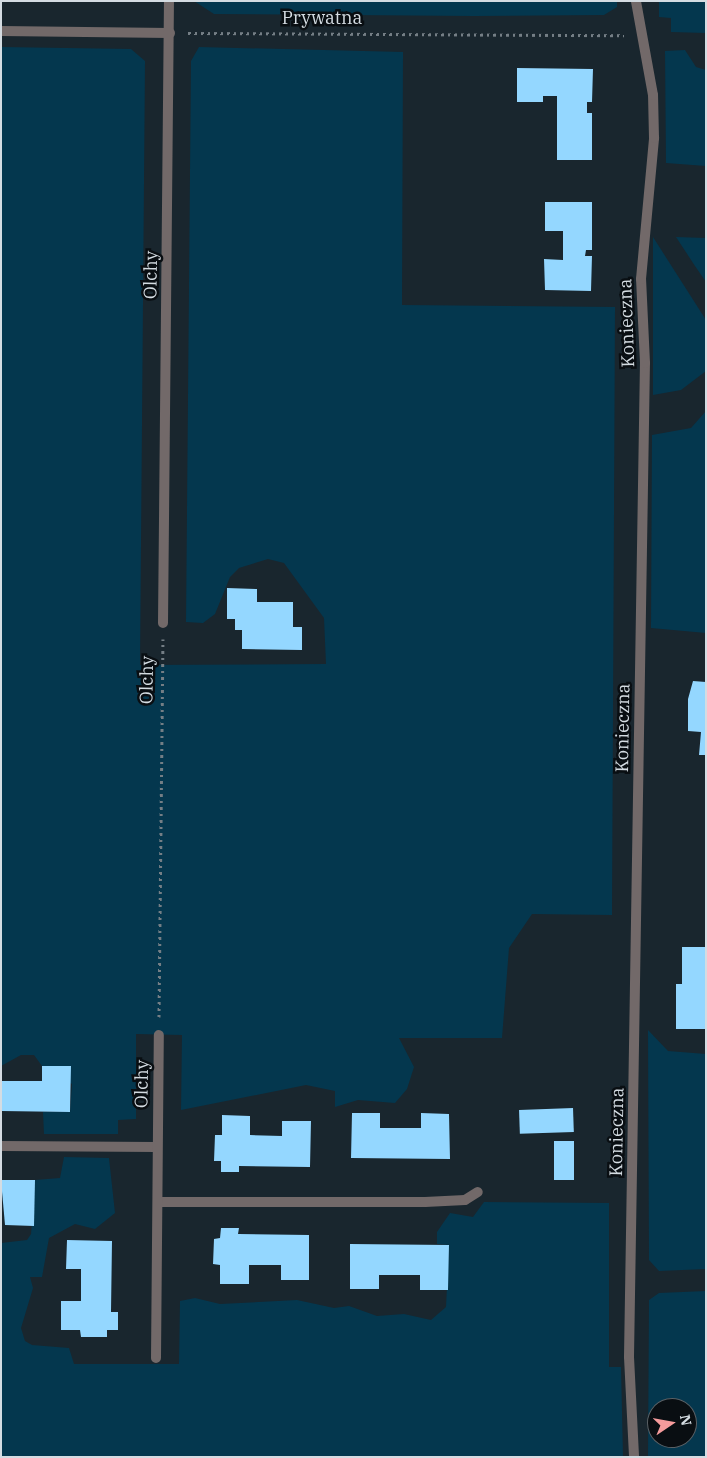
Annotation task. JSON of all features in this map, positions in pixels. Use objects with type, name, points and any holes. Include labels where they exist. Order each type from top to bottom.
[{"type":"street","name":"Olchy","points":[[164,623],[169,1]]},
{"type":"street","name":"Konieczna","points":[[634,1457],[629,1357],[645,363],[641,279],[654,138],[653,96],[636,1]]},
{"type":"street","points":[[1,31],[170,33]]},
{"type":"street","name":"Olchy","points":[[156,1358],[159,1035]]},
{"type":"street","points":[[1,1146],[157,1147]]},
{"type":"street","points":[[158,1202],[425,1202],[465,1200],[478,1192]]},
{"type":"path","name":"Prywatna","points":[[170,33],[642,35]]},
{"type":"path","name":"Olchy","points":[[159,1035],[164,623]]},
{"type":"shaded area","points":[[194,1],[617,1],[617,7],[604,15],[214,14]]},
{"type":"shaded area","points":[[659,1],[706,1],[706,33],[671,32],[671,18],[659,17]]},
{"type":"shaded area","points":[[1,47],[131,49],[145,61],[140,665],[326,664],[324,618],[284,563],[268,559],[239,568],[230,577],[215,614],[203,623],[186,622],[191,61],[199,47],[403,52],[402,305],[615,307],[612,915],[532,914],[509,948],[502,1038],[399,1038],[414,1067],[407,1089],[395,1103],[358,1100],[335,1107],[335,1091],[306,1085],[181,1110],[182,1035],[136,1034],[136,1119],[118,1120],[118,1134],[44,1134],[43,1112],[70,1112],[72,1084],[42,1066],[34,1055],[21,1055],[1,1066]]},
{"type":"shaded area","points":[[685,50],[696,67],[706,70],[706,166],[666,163],[665,51]]},
{"type":"shaded area","points":[[653,237],[706,320],[706,371],[681,390],[653,395]]},
{"type":"shaded area","points":[[676,237],[706,238],[706,282],[695,266]]},
{"type":"shaded area","points":[[706,411],[706,633],[651,628],[652,435],[691,428]]},
{"type":"shaded area","points":[[648,1030],[668,1051],[706,1054],[706,1269],[659,1271],[649,1260]]},
{"type":"shaded area","points":[[64,1157],[109,1158],[115,1213],[95,1229],[75,1224],[49,1238],[42,1277],[30,1277],[33,1288],[21,1328],[25,1341],[32,1345],[69,1348],[74,1364],[179,1364],[180,1301],[195,1298],[220,1304],[297,1300],[334,1308],[349,1306],[377,1316],[404,1314],[431,1320],[446,1307],[449,1245],[437,1244],[437,1232],[450,1213],[473,1217],[484,1202],[609,1203],[609,1367],[621,1367],[623,1457],[1,1457],[1,1243],[27,1240],[31,1234],[35,1180],[60,1178]]},
{"type":"shaded area","points":[[706,1291],[706,1457],[648,1457],[648,1448],[697,1448],[697,1398],[648,1398],[649,1300],[659,1293]]},
{"type":"building","points":[[517,68],[593,69],[592,102],[587,102],[587,113],[592,113],[592,160],[557,160],[557,96],[543,96],[543,102],[517,102]]},
{"type":"building","points":[[545,202],[592,202],[592,250],[586,250],[585,256],[592,256],[591,291],[545,290],[544,259],[563,260],[563,231],[545,231]]},
{"type":"building","points":[[227,588],[257,589],[257,602],[293,602],[293,627],[302,627],[302,650],[242,649],[242,630],[235,630],[235,619],[227,619]]},
{"type":"building","points":[[693,681],[706,682],[706,755],[699,755],[701,732],[688,731],[688,699]]},
{"type":"building","points":[[682,947],[706,947],[706,1029],[676,1029],[676,984],[682,984]]},
{"type":"building","points":[[42,1066],[71,1066],[70,1112],[1,1111],[1,1081],[42,1081]]},
{"type":"building","points":[[573,1108],[574,1132],[520,1134],[519,1110]]},
{"type":"building","points":[[352,1113],[380,1113],[380,1128],[421,1128],[421,1113],[449,1114],[450,1159],[351,1158]]},
{"type":"building","points":[[222,1115],[250,1116],[250,1135],[282,1136],[282,1121],[311,1121],[310,1167],[239,1166],[239,1172],[221,1172],[221,1161],[214,1161],[215,1135],[222,1135]]},
{"type":"building","points":[[554,1141],[574,1141],[574,1180],[554,1180]]},
{"type":"building","points":[[1,1180],[35,1180],[34,1226],[5,1225]]},
{"type":"building","points":[[221,1228],[239,1228],[238,1234],[309,1235],[309,1280],[281,1280],[281,1265],[249,1265],[249,1284],[220,1284],[220,1265],[213,1264],[214,1239],[220,1238]]},
{"type":"building","points":[[67,1240],[112,1241],[111,1312],[118,1312],[118,1330],[107,1330],[107,1337],[81,1337],[80,1330],[61,1330],[61,1301],[81,1301],[81,1269],[66,1269]]},
{"type":"building","points":[[350,1244],[449,1245],[448,1290],[420,1290],[420,1275],[379,1275],[379,1289],[350,1289]]}]
